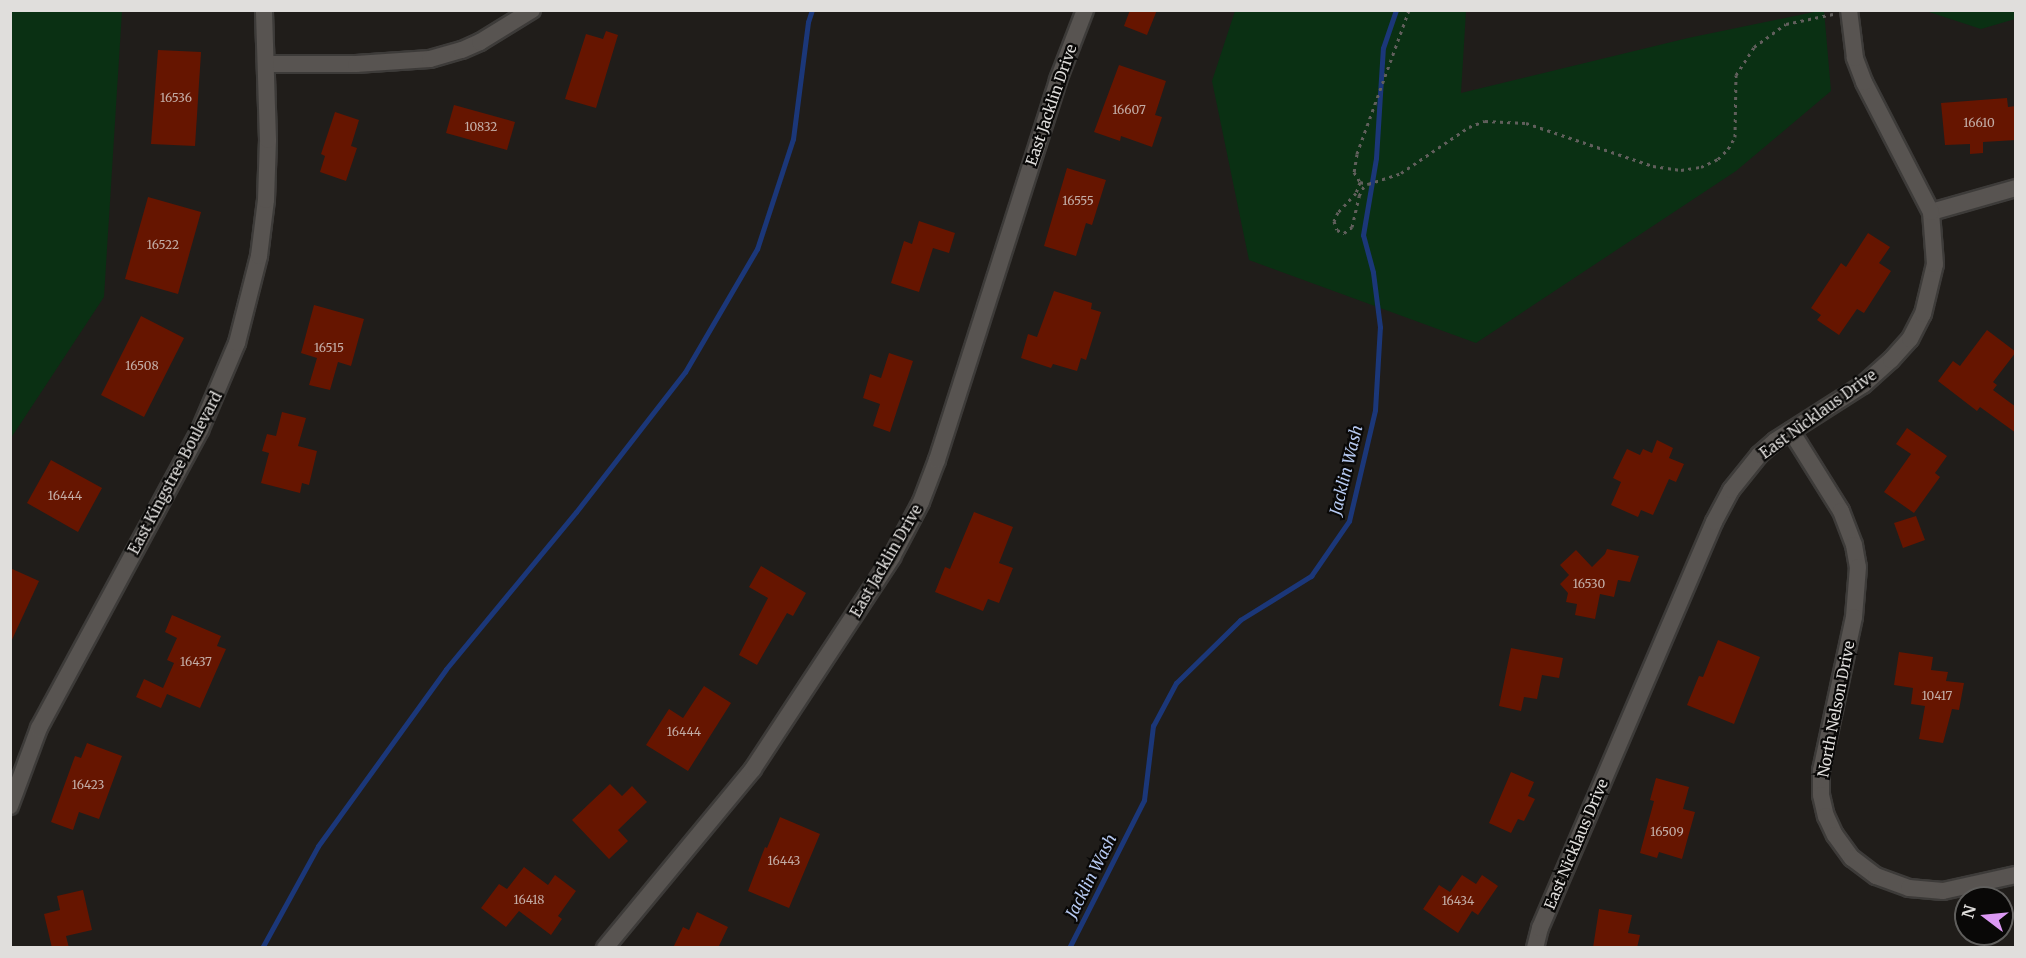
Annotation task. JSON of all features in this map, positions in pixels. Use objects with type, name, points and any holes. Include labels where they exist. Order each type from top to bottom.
[{"type":"street","name":"East Kingstree Boulevard","points":[[10,806],[39,728],[200,430],[237,343],[259,256],[266,200],[268,140],[264,10]]},
{"type":"street","points":[[266,64],[356,63],[429,58],[462,50],[480,42],[532,10]]},
{"type":"street","name":"East Jacklin Drive","points":[[605,948],[753,770],[886,566],[921,502],[937,460],[1058,81],[1085,10]]},
{"type":"street","name":"East Nicklaus Drive","points":[[1535,948],[1540,928],[1714,522],[1745,471],[1759,455],[1791,431],[1863,385],[1910,339],[1923,314],[1935,264],[1931,212],[1864,82],[1843,12]]},
{"type":"street","points":[[1931,212],[2016,188]]},
{"type":"street","name":"North Nelson Drive","points":[[1791,431],[1840,512],[1854,545],[1858,567],[1854,617],[1821,771],[1821,795],[1826,816],[1835,835],[1852,858],[1876,876],[1909,888],[1943,891],[2016,875]]},
{"type":"path","points":[[1409,10],[1357,154],[1354,172],[1360,182],[1379,182],[1401,173],[1469,127],[1485,121],[1526,123],[1653,166],[1681,170],[1701,167],[1718,159],[1728,150],[1734,136],[1737,75],[1754,47],[1786,24],[1843,12]]},
{"type":"path","points":[[1360,182],[1356,193],[1334,221],[1337,230],[1344,233],[1352,227],[1359,196],[1365,183]]},
{"type":"green space","points":[[11,10],[122,11],[104,297],[11,438]]},
{"type":"green space","points":[[1824,10],[1831,91],[1736,171],[1476,343],[1249,260],[1212,81],[1235,11],[1466,11],[1461,93],[1688,38]]},
{"type":"green space","points":[[1926,11],[2015,11],[2015,19],[1981,29]]},
{"type":"building","points":[[1130,10],[1157,10],[1147,35],[1124,26]]},
{"type":"building","points":[[606,31],[618,35],[596,108],[565,99],[586,34],[603,39]]},
{"type":"building","points":[[158,50],[201,52],[195,146],[151,144]]},
{"type":"building","points":[[1119,65],[1166,81],[1155,115],[1162,117],[1152,147],[1121,136],[1120,141],[1094,132]]},
{"type":"building","points":[[2007,98],[2008,107],[2016,106],[2016,140],[1983,142],[1983,153],[1970,154],[1970,144],[1945,145],[1941,103]]},
{"type":"building","points":[[454,105],[515,122],[507,150],[446,133]]},
{"type":"building","points":[[335,112],[359,120],[351,146],[357,148],[346,181],[320,172],[325,156],[321,154]]},
{"type":"building","points":[[1067,168],[1106,180],[1092,225],[1086,223],[1076,256],[1044,246]]},
{"type":"building","points":[[148,197],[201,212],[178,294],[125,279]]},
{"type":"building","points":[[919,221],[955,233],[949,253],[933,248],[919,292],[891,283],[904,241],[912,244]]},
{"type":"building","points":[[1868,233],[1890,247],[1879,263],[1891,271],[1864,313],[1857,309],[1839,335],[1817,320],[1821,315],[1811,308],[1841,263],[1846,267]]},
{"type":"building","points":[[1054,291],[1092,303],[1091,309],[1101,312],[1086,360],[1081,358],[1077,371],[1053,364],[1051,368],[1021,358],[1028,334],[1037,337]]},
{"type":"building","points":[[314,305],[364,319],[351,366],[338,362],[330,390],[309,385],[317,358],[301,353]]},
{"type":"building","points":[[141,316],[184,338],[144,417],[101,395]]},
{"type":"building","points":[[1987,330],[2016,352],[1993,382],[1997,385],[1993,390],[2016,407],[2016,433],[1980,407],[1977,411],[1938,381],[1953,361],[1960,366]]},
{"type":"building","points":[[889,353],[913,361],[890,432],[873,426],[880,404],[863,398],[870,374],[881,378]]},
{"type":"building","points":[[282,412],[306,418],[298,446],[317,451],[309,485],[302,483],[300,493],[261,483],[269,453],[262,451],[267,434],[276,436]]},
{"type":"building","points":[[1907,428],[1947,456],[1935,473],[1940,477],[1914,513],[1884,492],[1911,454],[1896,444]]},
{"type":"building","points":[[1657,440],[1673,448],[1669,458],[1684,464],[1676,482],[1669,479],[1653,515],[1641,510],[1638,517],[1611,505],[1621,482],[1613,478],[1627,449],[1640,455],[1643,449],[1652,453]]},
{"type":"building","points":[[51,460],[102,488],[78,532],[27,503]]},
{"type":"building","points":[[974,512],[1013,527],[999,563],[1013,568],[999,603],[988,599],[983,611],[935,592],[945,567],[950,569]]},
{"type":"building","points":[[1916,516],[1925,540],[1903,548],[1894,523]]},
{"type":"building","points":[[1607,549],[1639,556],[1630,582],[1618,580],[1614,597],[1600,594],[1595,619],[1575,615],[1577,604],[1566,602],[1568,593],[1560,584],[1569,575],[1560,565],[1576,550],[1592,567]]},
{"type":"building","points":[[761,566],[806,593],[793,616],[787,613],[757,665],[739,655],[768,598],[749,587]]},
{"type":"building","points":[[10,568],[39,581],[10,644]]},
{"type":"building","points":[[172,615],[221,636],[217,646],[226,649],[200,708],[167,694],[161,708],[136,697],[144,679],[163,688],[174,663],[167,660],[177,638],[165,632]]},
{"type":"building","points":[[1718,640],[1760,657],[1734,724],[1687,705],[1699,676],[1703,677]]},
{"type":"building","points":[[1511,648],[1563,658],[1559,678],[1542,675],[1537,699],[1524,697],[1521,711],[1499,706]]},
{"type":"building","points":[[1899,652],[1933,657],[1931,670],[1948,672],[1946,681],[1964,683],[1959,710],[1952,709],[1943,743],[1919,739],[1925,706],[1911,704],[1913,688],[1894,685]]},
{"type":"building","points":[[704,686],[731,703],[688,771],[646,745],[669,709],[683,718]]},
{"type":"building","points":[[87,743],[122,756],[99,819],[79,812],[73,830],[51,822],[75,756],[81,758]]},
{"type":"building","points":[[1511,772],[1534,782],[1528,796],[1535,799],[1524,821],[1518,819],[1511,833],[1489,823]]},
{"type":"building","points":[[1656,778],[1689,787],[1683,809],[1695,812],[1682,859],[1659,852],[1657,858],[1640,853],[1654,801],[1650,800]]},
{"type":"building","points":[[610,784],[622,796],[632,786],[647,802],[618,830],[628,841],[609,859],[572,820]]},
{"type":"building","points":[[780,817],[820,834],[789,908],[748,891],[765,847],[767,848]]},
{"type":"building","points":[[524,867],[548,885],[555,875],[576,891],[558,916],[562,919],[551,935],[519,911],[506,927],[481,908],[499,884],[507,889]]},
{"type":"building","points":[[1462,875],[1476,884],[1482,875],[1498,886],[1478,915],[1472,911],[1458,933],[1423,909],[1439,885],[1450,892]]},
{"type":"building","points":[[83,890],[92,930],[66,936],[69,948],[52,948],[44,914],[60,910],[57,896]]},
{"type":"building","points":[[1599,909],[1632,915],[1628,933],[1640,935],[1637,948],[1593,948]]},
{"type":"building","points":[[697,912],[728,927],[718,948],[673,948],[683,927],[689,930]]},
{"type":"waterway","points":[[262,948],[318,846],[446,669],[576,512],[685,372],[757,249],[793,139],[808,22],[812,10]]},
{"type":"waterway","name":"Jacklin Wash","points":[[1069,948],[1144,800],[1153,726],[1176,683],[1240,620],[1311,576],[1349,521],[1375,410],[1380,327],[1373,272],[1363,235],[1376,158],[1383,48],[1396,10]]}]
